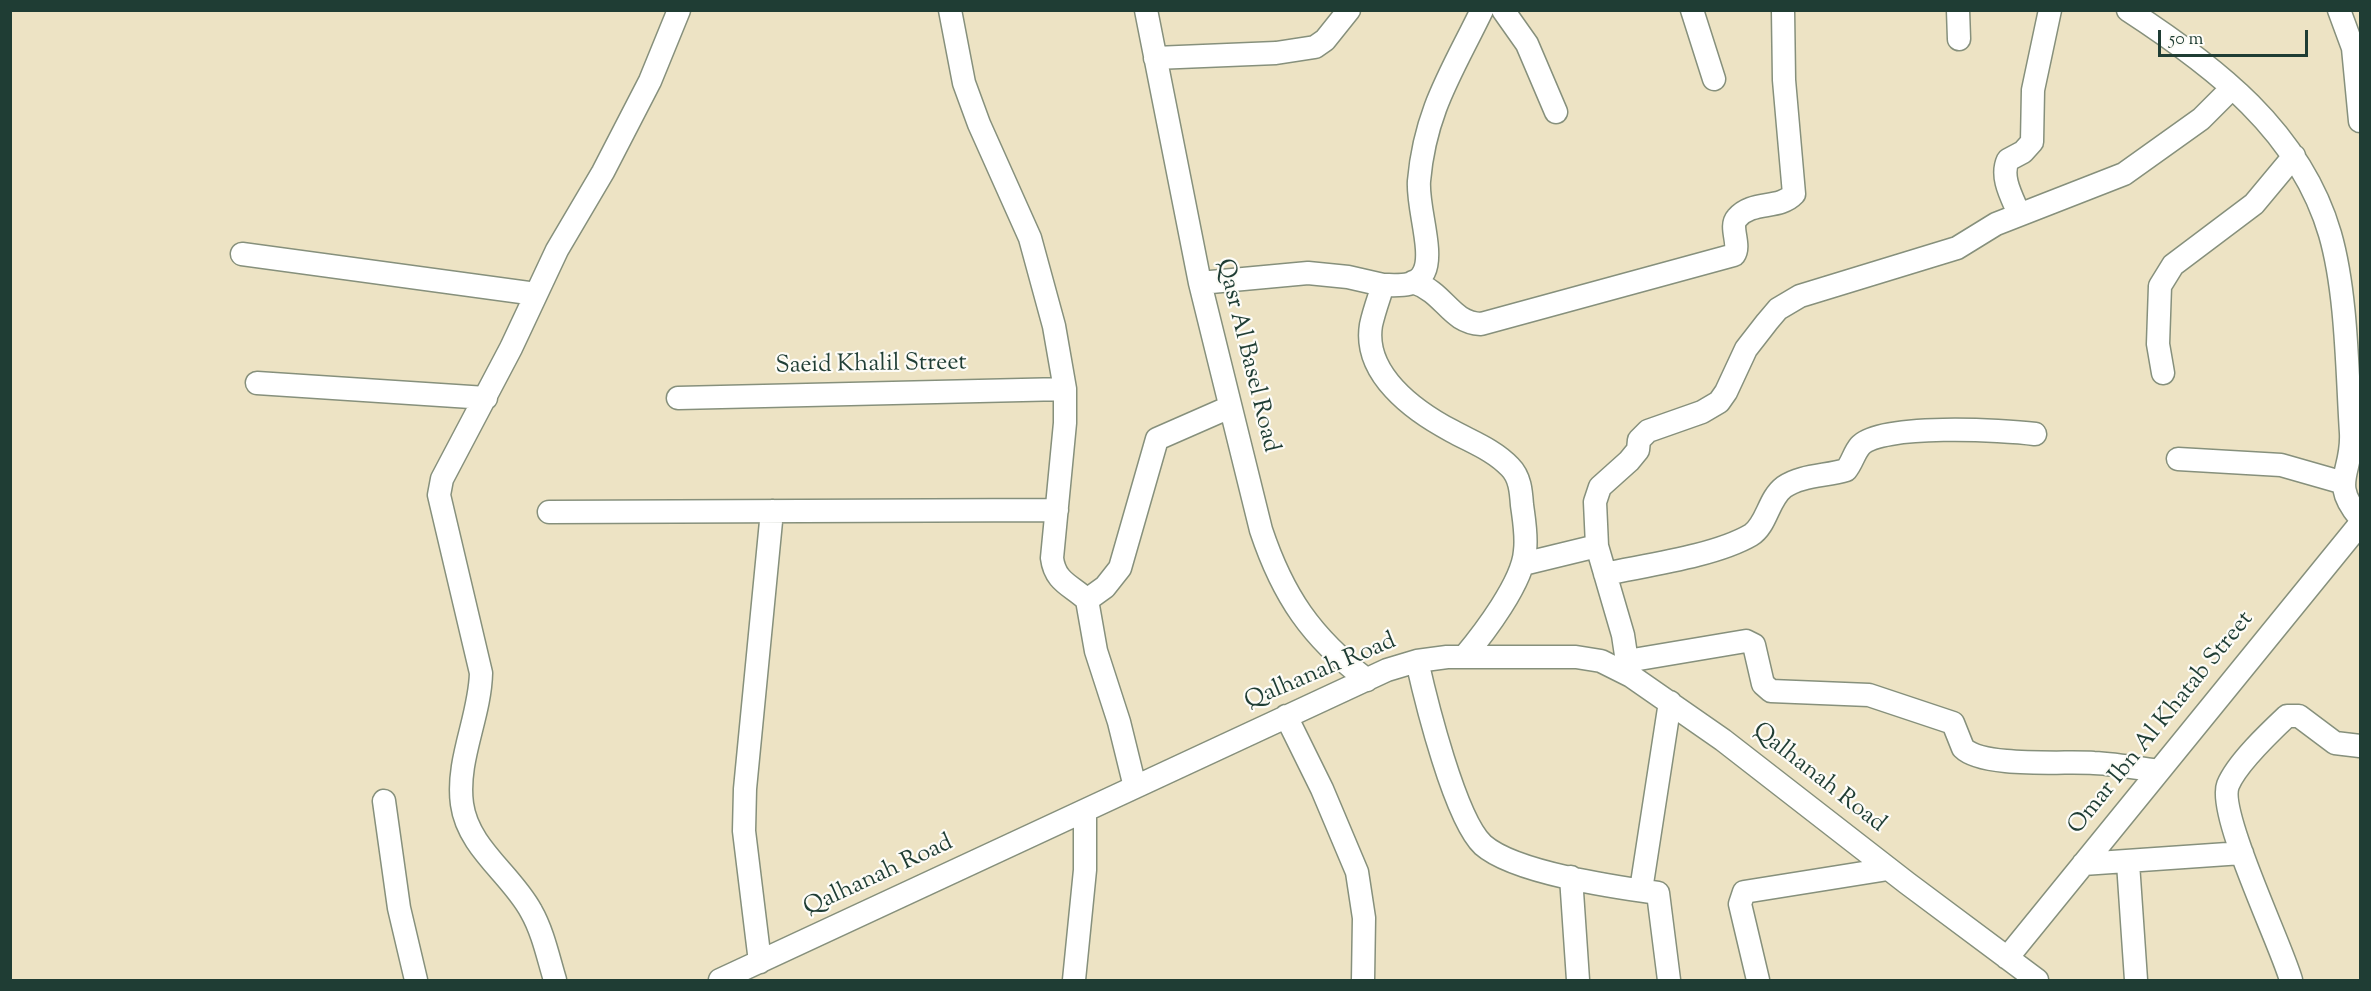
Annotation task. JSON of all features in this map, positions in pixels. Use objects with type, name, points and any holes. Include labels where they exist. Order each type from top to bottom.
[{"type":"street","points":[[555,981],[531,911],[469,829],[462,806],[463,766],[481,673],[453,561],[440,487],[447,465],[461,445],[486,398],[557,250],[603,172],[645,91],[679,10]]},
{"type":"street","points":[[950,10],[956,49],[970,102],[1030,238],[1053,326],[1065,389],[1065,423],[1052,558],[1054,569],[1062,582],[1087,600],[1096,651],[1119,722],[1136,787]]},
{"type":"street","name":"Qasr Al Basel Road","points":[[1146,10],[1200,284],[1230,407],[1273,565],[1290,599],[1311,630],[1337,657],[1367,680]]},
{"type":"street","points":[[1155,58],[1276,53],[1315,47],[1325,40],[1349,10]]},
{"type":"street","points":[[1200,284],[1308,273],[1348,277],[1383,285],[1404,285],[1413,282],[1425,270],[1427,254],[1418,204],[1428,123],[1440,91],[1482,10]]},
{"type":"street","points":[[1503,10],[1527,44],[1556,112]]},
{"type":"street","points":[[1692,10],[1714,79]]},
{"type":"street","points":[[1413,282],[1427,287],[1440,296],[1462,321],[1481,324],[1734,255],[1737,251],[1734,224],[1738,217],[1758,206],[1787,201],[1794,194],[1784,80],[1783,10]]},
{"type":"street","points":[[1958,10],[1959,39]]},
{"type":"street","points":[[2019,214],[2007,185],[2006,165],[2008,160],[2023,152],[2032,142],[2033,90],[2050,10]]},
{"type":"street","points":[[2339,10],[2353,48],[2361,121]]},
{"type":"street","points":[[2128,11],[2158,30],[2232,87],[2294,156],[2319,206],[2336,263],[2344,323],[2351,436],[2344,483],[2345,498],[2361,518]]},
{"type":"street","points":[[2158,771],[2092,763],[2039,763],[1979,757],[1963,748],[1953,723],[1884,698],[1771,691],[1763,684],[1754,645],[1746,641],[1628,668],[1623,635],[1597,546],[1595,502],[1600,487],[1629,461],[1638,450],[1640,440],[1648,430],[1702,412],[1723,397],[1746,349],[1778,309],[1800,296],[1957,249],[1996,224],[2124,174],[2201,119],[2232,87]]},
{"type":"street","points":[[2163,373],[2158,344],[2160,286],[2173,265],[2254,204],[2294,156]]},
{"type":"street","points":[[242,254],[536,294]]},
{"type":"street","points":[[1383,285],[1371,326],[1373,346],[1380,369],[1395,390],[1421,415],[1476,443],[1514,471],[1521,493],[1524,520],[1523,564],[1484,633],[1464,657]]},
{"type":"street","points":[[257,383],[486,398]]},
{"type":"street","name":"Saeid Khalil Street","points":[[678,398],[1065,389]]},
{"type":"street","points":[[1087,600],[1105,586],[1120,568],[1157,439],[1230,407]]},
{"type":"street","points":[[1605,574],[1715,550],[1753,534],[1783,487],[1845,470],[1860,446],[1878,436],[1921,431],[2006,430],[2035,434]]},
{"type":"street","points":[[2178,459],[2282,465],[2344,483]]},
{"type":"street","points":[[549,512],[1057,510]]},
{"type":"street","points":[[760,962],[744,831],[745,789],[772,511]]},
{"type":"street","name":"Omar Ibn Al Khatab Street","points":[[2007,958],[2361,524]]},
{"type":"street","points":[[1523,564],[1597,546]]},
{"type":"street","name":"Qalhanah Road","points":[[720,981],[1387,670],[1417,661],[1464,657],[1576,657],[1628,668],[2037,981]]},
{"type":"street","points":[[1417,661],[1450,779],[1471,828],[1481,843],[1501,857],[1571,878],[1593,884],[1658,893],[1669,981]]},
{"type":"street","points":[[1641,890],[1670,702]]},
{"type":"street","points":[[1286,716],[1322,789],[1357,873],[1364,918],[1363,981]]},
{"type":"street","points":[[2291,981],[2242,853],[2226,796],[2228,785],[2242,764],[2288,716],[2299,716],[2335,743],[2361,746]]},
{"type":"street","points":[[384,801],[399,908],[416,981]]},
{"type":"street","points":[[1074,981],[1085,870],[1085,811]]},
{"type":"street","points":[[2083,864],[2128,863],[2242,853]]},
{"type":"street","points":[[2128,863],[2136,981]]},
{"type":"street","points":[[1758,981],[1740,904],[1744,892],[1888,868]]},
{"type":"street","points":[[1571,878],[1578,981]]}]
